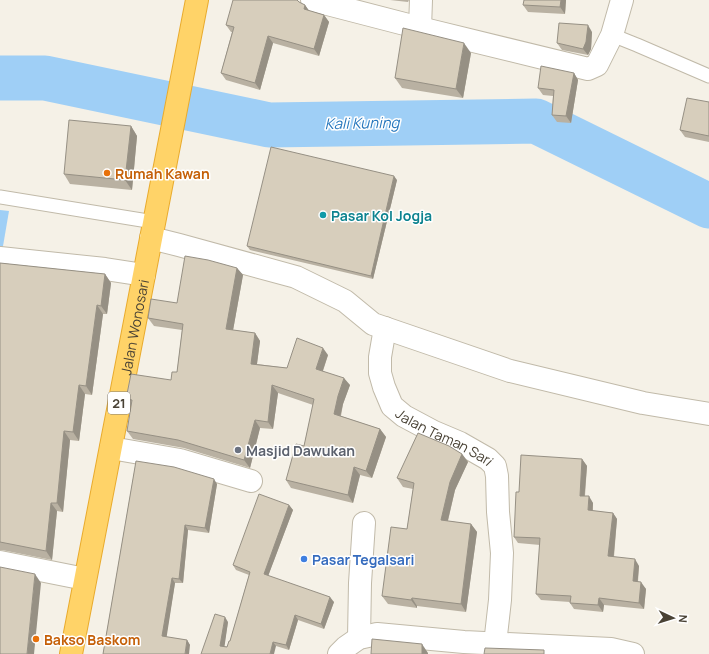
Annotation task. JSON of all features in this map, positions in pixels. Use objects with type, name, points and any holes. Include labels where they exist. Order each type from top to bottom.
[{"type":"highway","name":"Jalan Wonosari","points":[[71,654],[197,0]]},
{"type":"street","points":[[312,0],[421,17],[588,69],[597,65],[612,35],[622,0]]},
{"type":"street","points":[[153,230],[179,245],[296,277],[345,301],[374,324],[510,371],[643,403],[709,414]]},
{"type":"street","points":[[0,258],[105,269],[144,275]]},
{"type":"street","name":"Jalan Taman Sari","points":[[385,328],[380,357],[380,374],[392,406],[404,416],[434,432],[460,443],[488,459],[495,466],[502,552],[500,600],[495,644]]},
{"type":"street","points":[[111,448],[180,460],[251,481]]},
{"type":"street","points":[[359,638],[360,583],[364,523]]},
{"type":"street","points":[[0,562],[85,579]]},
{"type":"street","points":[[339,654],[359,638],[377,634],[495,644],[611,649],[633,654]]},
{"type":"lane","points":[[612,35],[709,76]]},
{"type":"lane","points":[[0,196],[153,230]]},
{"type":"water","points":[[0,210],[9,211],[2,252],[0,251]]},
{"type":"building","points":[[233,0],[297,0],[305,5],[304,9],[324,15],[314,49],[268,36],[255,83],[221,73],[234,27],[226,25]]},
{"type":"building","points":[[524,0],[561,0],[560,7],[523,5]]},
{"type":"building","points":[[559,23],[588,25],[586,42],[583,49],[557,43]]},
{"type":"building","points":[[403,28],[464,43],[456,89],[395,78]]},
{"type":"building","points":[[541,66],[574,73],[566,116],[552,115],[554,90],[538,88]]},
{"type":"building","points":[[687,98],[709,102],[709,136],[680,130]]},
{"type":"building","points":[[69,120],[131,126],[125,180],[64,174]]},
{"type":"building","name":"Pasar Kol Jogja","points":[[271,147],[394,176],[371,276],[247,246]]},
{"type":"building","points":[[185,256],[208,260],[237,268],[226,329],[255,333],[251,364],[287,368],[297,338],[323,348],[316,369],[344,378],[334,414],[380,429],[366,471],[354,467],[348,495],[286,480],[296,444],[304,446],[314,399],[272,385],[268,422],[255,420],[244,460],[178,440],[127,431],[132,400],[126,399],[131,374],[171,380],[172,372],[177,372],[183,324],[148,318],[151,299],[177,303]]},
{"type":"building","points":[[0,263],[105,274],[101,306],[97,305],[86,386],[79,385],[73,432],[64,431],[57,503],[51,503],[46,551],[0,542]]},
{"type":"building","points":[[418,433],[449,446],[462,454],[450,482],[441,520],[471,524],[461,604],[382,596],[391,527],[407,529],[414,483],[397,478]]},
{"type":"building","points":[[521,455],[582,459],[580,496],[589,496],[588,510],[613,513],[608,556],[635,559],[633,581],[641,582],[639,603],[599,598],[598,605],[570,603],[571,596],[536,594],[540,538],[514,537],[516,492],[519,492]]},
{"type":"building","points":[[136,461],[174,467],[214,479],[205,528],[185,525],[179,579],[172,578],[162,636],[187,640],[185,654],[103,654]]},
{"type":"building","points":[[259,494],[289,505],[264,574],[330,597],[321,624],[295,615],[286,645],[273,642],[270,654],[201,654],[215,614],[225,617],[220,646],[227,647],[230,641],[250,572],[233,565]]},
{"type":"building","points":[[0,567],[35,574],[27,654],[0,654]]},
{"type":"building","points":[[372,639],[422,644],[422,654],[371,654]]},
{"type":"building","points":[[485,648],[544,650],[544,654],[484,654]]},
{"type":"waterway","name":"Kali Kuning","points":[[0,78],[45,78],[269,125],[536,121],[709,206]]},
{"type":"place","name":"Rumah Kawan","points":[[107,173]]},
{"type":"place","name":"Pasar Kol Jogja","points":[[323,215]]},
{"type":"place","name":"Masjid Dawukan","points":[[238,450]]},
{"type":"place","name":"Pasar Tegalsari","points":[[304,559]]},
{"type":"place","name":"Bakso Baskom","points":[[36,639]]}]
